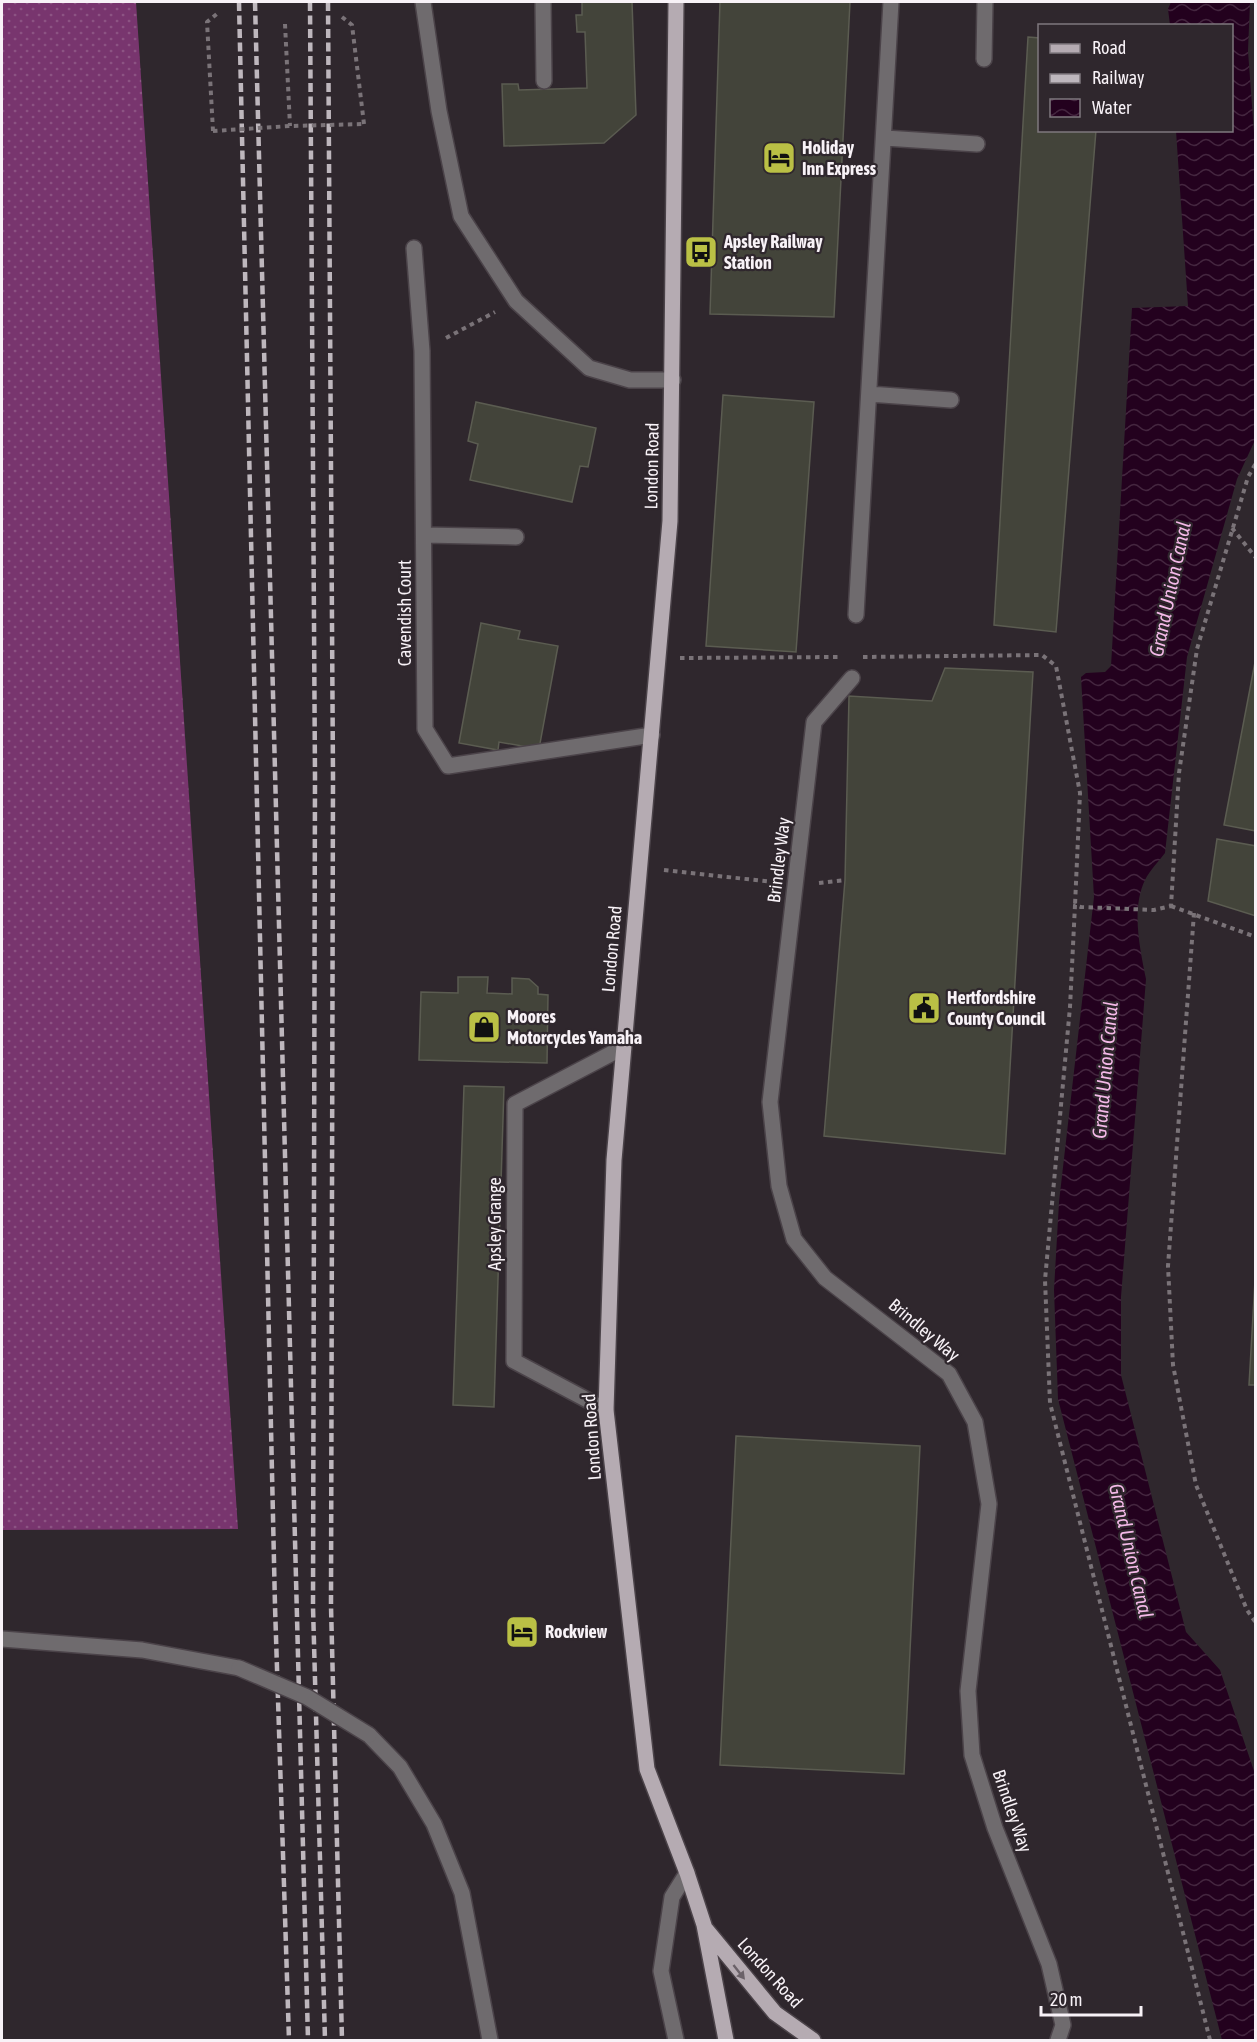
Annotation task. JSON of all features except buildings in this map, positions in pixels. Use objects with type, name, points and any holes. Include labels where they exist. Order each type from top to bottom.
[{"type":"main road","name":"London Road","points":[[676,2],[674,380],[670,521],[622,1048],[614,1160],[606,1410],[647,1769],[687,1873],[704,1925],[726,2040]]},
{"type":"main road","name":"London Road","points":[[704,1925],[775,2013],[813,2040]]},
{"type":"street","points":[[423,2],[439,111],[461,216],[516,301],[589,369],[630,380],[674,380]]},
{"type":"street","points":[[543,2],[544,81]]},
{"type":"street","points":[[856,615],[891,2]]},
{"type":"street","points":[[984,59],[985,2]]},
{"type":"street","points":[[885,138],[976,144]]},
{"type":"street","name":"Cavendish Court","points":[[414,248],[422,351],[425,729],[448,766],[652,735]]},
{"type":"street","points":[[869,394],[951,400]]},
{"type":"street","points":[[424,535],[516,537]]},
{"type":"street","name":"Brindley Way","points":[[852,678],[814,722],[770,1102],[779,1186],[794,1239],[825,1278],[949,1374],[975,1422],[989,1504],[968,1691],[972,1755],[995,1828],[1049,1964],[1063,2025],[1058,2040]]},
{"type":"street","name":"Apsley Grange","points":[[606,1410],[514,1361],[515,1104],[622,1048]]},
{"type":"street","points":[[2,1639],[141,1650],[239,1668],[307,1697],[369,1735],[400,1767],[434,1824],[462,1893],[490,2040]]},
{"type":"street","points":[[676,2040],[661,1971],[672,1896],[687,1873]]},
{"type":"path","points":[[218,13],[207,22],[213,131],[364,124],[352,25],[342,17]]},
{"type":"path","points":[[285,24],[290,126]]},
{"type":"path","points":[[422,351],[516,301]]},
{"type":"path","points":[[1171,906],[1179,773],[1197,650],[1248,477],[1256,463]]},
{"type":"path","points":[[1232,528],[1256,558]]},
{"type":"path","points":[[855,657],[1042,655],[1056,666],[1080,793],[1070,1007],[1045,1280],[1050,1403],[1210,2040]]},
{"type":"path","points":[[657,658],[843,657]]},
{"type":"path","points":[[639,867],[795,884],[845,880]]},
{"type":"path","points":[[1076,904],[1082,907],[1154,910],[1171,906],[1256,937]]},
{"type":"path","points":[[1194,913],[1168,1266],[1173,1365],[1196,1485],[1246,1610],[1256,1623]]},
{"type":"shaded area","points":[[2,2],[136,2],[238,1529],[2,1530]]},
{"type":"water","name":"Grand Union Canal","points":[[1171,2],[1250,2],[1248,51],[1256,160],[1256,438],[1237,479],[1187,657],[1165,853],[1145,880],[1138,903],[1138,929],[1146,979],[1121,1297],[1121,1375],[1186,1632],[1220,1670],[1255,1774],[1255,2040],[1222,2040],[1058,1399],[1054,1290],[1059,1202],[1094,897],[1081,677],[1086,673],[1105,672],[1111,666],[1132,308],[1188,306],[1176,132],[1233,132],[1233,24],[1170,24],[1168,9]]},
{"type":"railway","points":[[239,2],[275,1606],[289,2040]]},
{"type":"railway","points":[[255,2],[308,2040]]},
{"type":"railway","points":[[310,2],[315,777],[313,1607],[325,2040]]},
{"type":"railway","points":[[328,2],[333,777],[331,1606],[342,2040]]},
{"type":"place","name":"Holiday Inn Express","points":[[779,158]]},
{"type":"place","name":"Apsley Railway Station","points":[[701,252]]},
{"type":"place","name":"Hertfordshire County Council","points":[[924,1008]]},
{"type":"place","name":"Moores Motorcycles Yamaha","points":[[484,1027]]},
{"type":"place","name":"Rockview","points":[[522,1632]]}]
